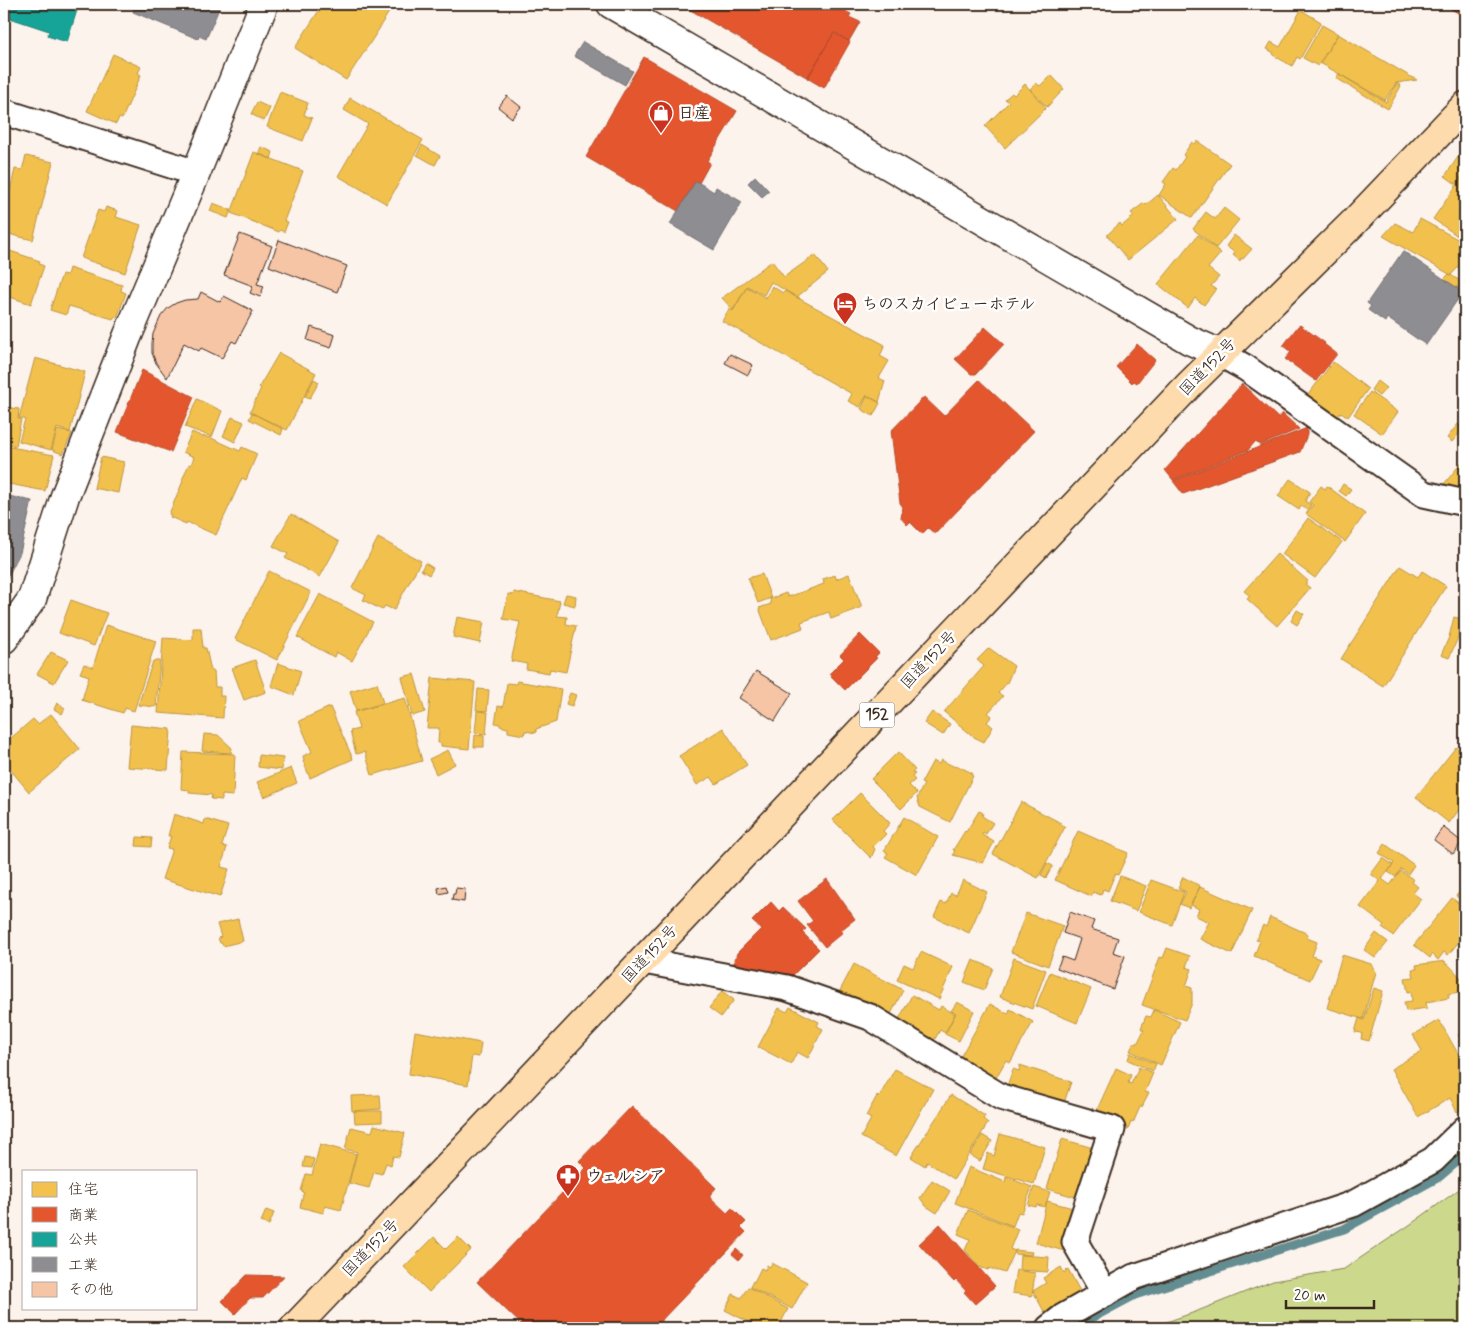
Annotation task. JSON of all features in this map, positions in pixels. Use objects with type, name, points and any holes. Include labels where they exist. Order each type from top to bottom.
[{"type":"highway","name":"国道152号","points":[[294,1328],[1190,384],[1355,221],[1465,106]]},
{"type":"street","points":[[4,639],[32,599],[64,496],[264,4]]},
{"type":"street","points":[[611,4],[1181,335],[1246,368],[1424,494],[1465,503]]},
{"type":"street","points":[[4,112],[196,173]]},
{"type":"street","points":[[644,961],[788,988],[870,1017],[1001,1097],[1112,1129],[1075,1242],[1105,1294]]},
{"type":"street","points":[[1048,1328],[1063,1317],[1134,1278],[1353,1204],[1433,1160],[1465,1129]]},
{"type":"green space","points":[[1465,1185],[1465,1328],[1149,1328],[1273,1281],[1344,1269]]},
{"type":"building: 住宅","points":[[323,4],[374,4],[383,10],[387,4],[393,6],[346,80],[295,48]]},
{"type":"building: 住宅","points":[[377,4],[386,4],[382,9]]},
{"type":"building: 住宅","points":[[1301,10],[1321,22],[1300,59],[1297,57],[1292,66],[1273,55],[1274,53],[1267,49],[1271,42],[1280,47]]},
{"type":"building: 住宅","points":[[1322,25],[1338,34],[1318,66],[1303,58]]},
{"type":"building: 住宅","points":[[1338,34],[1417,80],[1396,83],[1385,100],[1320,63]]},
{"type":"building: 住宅","points":[[113,54],[141,67],[138,73],[141,75],[122,119],[119,118],[116,124],[87,111]]},
{"type":"building: 住宅","points":[[1339,74],[1386,102],[1397,83],[1401,86],[1388,109],[1336,78]]},
{"type":"building: 住宅","points":[[1051,75],[1064,89],[1047,107],[1030,89],[1036,83],[1040,86]]},
{"type":"building: 住宅","points":[[1025,84],[1046,108],[1005,148],[985,126],[1009,102],[1005,99],[1012,93],[1014,95]]},
{"type":"building: 住宅","points":[[280,92],[308,103],[304,115],[312,118],[303,141],[267,127]]},
{"type":"building: 住宅","points":[[350,98],[423,140],[387,204],[338,176],[368,124],[344,110]]},
{"type":"building: 住宅","points":[[257,102],[270,108],[264,121],[251,114]]},
{"type":"building: 住宅","points":[[1197,141],[1230,164],[1192,218],[1159,195],[1166,184],[1163,182],[1173,168],[1176,170],[1192,142],[1195,144]]},
{"type":"building: 住宅","points":[[422,145],[440,156],[435,165],[417,155]]},
{"type":"building: 住宅","points":[[261,147],[273,152],[271,159],[258,154]]},
{"type":"building: 住宅","points":[[254,152],[303,171],[284,221],[288,222],[284,232],[280,230],[279,232],[231,213]]},
{"type":"building: 住宅","points":[[26,156],[53,162],[33,240],[4,233],[4,203],[7,204],[15,169],[22,170]]},
{"type":"building: 住宅","points":[[1458,157],[1465,162],[1465,171],[1456,184],[1445,176]]},
{"type":"building: 住宅","points":[[1465,173],[1465,241],[1433,219]]},
{"type":"building: 住宅","points":[[1158,195],[1178,219],[1128,260],[1107,235],[1120,223],[1122,226],[1134,216],[1131,213],[1144,203],[1146,205]]},
{"type":"building: 住宅","points":[[213,203],[231,210],[228,218],[210,211]]},
{"type":"building: 住宅","points":[[106,207],[118,211],[116,217],[141,225],[125,273],[81,258],[98,210],[104,212]]},
{"type":"building: 住宅","points":[[1224,208],[1239,220],[1216,248],[1193,229],[1206,212],[1215,219]]},
{"type":"building: 住宅","points":[[1420,219],[1463,242],[1462,244],[1465,245],[1465,260],[1451,275],[1383,236],[1395,223],[1413,232]]},
{"type":"building: 住宅","points":[[1198,235],[1221,253],[1208,268],[1219,277],[1211,286],[1216,289],[1204,305],[1195,298],[1188,308],[1158,284]]},
{"type":"building: 住宅","points":[[1234,235],[1252,249],[1240,261],[1233,255],[1235,253],[1226,246]]},
{"type":"building: 住宅","points":[[4,249],[40,261],[39,264],[44,266],[31,304],[4,295]]},
{"type":"building: 住宅","points":[[815,255],[828,272],[798,296],[800,299],[771,282],[764,295],[747,286],[733,310],[722,298],[772,261],[784,277]]},
{"type":"building: 住宅","points":[[69,268],[122,285],[121,291],[126,293],[117,318],[114,317],[113,319],[69,306],[66,315],[50,310],[62,274],[67,275]]},
{"type":"building: 住宅","points":[[1449,274],[1462,282],[1458,288],[1444,279]]},
{"type":"building: 住宅","points":[[772,286],[783,293],[785,291],[885,345],[880,356],[889,361],[879,378],[885,381],[879,402],[867,395],[860,407],[848,401],[852,394],[722,321],[729,309],[733,311],[747,287],[766,298]]},
{"type":"building: 住宅","points":[[279,353],[316,373],[287,430],[250,412],[261,388],[259,387]]},
{"type":"building: 住宅","points":[[35,358],[85,372],[70,432],[57,428],[51,450],[19,441],[25,419],[19,418]]},
{"type":"building: 住宅","points":[[1333,362],[1368,389],[1348,417],[1341,412],[1334,422],[1304,400]]},
{"type":"building: 住宅","points":[[314,379],[319,382],[310,398],[305,396]]},
{"type":"building: 住宅","points":[[1377,381],[1386,388],[1379,396],[1371,390]]},
{"type":"building: 住宅","points":[[1370,392],[1398,412],[1382,434],[1354,414]]},
{"type":"building: 住宅","points":[[867,396],[880,403],[873,416],[861,409]]},
{"type":"building: 住宅","points":[[197,399],[222,411],[212,437],[185,427]]},
{"type":"building: 住宅","points":[[4,407],[19,409],[18,419],[21,419],[16,446],[4,443]]},
{"type":"building: 住宅","points":[[252,413],[283,429],[281,435],[249,419]]},
{"type":"building: 住宅","points":[[232,417],[244,422],[235,442],[223,436]]},
{"type":"building: 住宅","points":[[1458,424],[1463,429],[1452,442],[1447,438]]},
{"type":"building: 住宅","points":[[57,430],[72,433],[63,454],[52,450]]},
{"type":"building: 住宅","points":[[192,432],[203,437],[209,437],[240,451],[242,447],[257,454],[246,480],[242,478],[216,535],[187,522],[186,524],[170,517],[171,515],[169,514],[189,464],[191,465],[194,457],[183,452]]},
{"type":"building: 住宅","points":[[5,446],[54,455],[45,491],[4,483]]},
{"type":"building: 住宅","points":[[101,457],[124,462],[118,493],[94,488]]},
{"type":"building: 住宅","points":[[1465,458],[1465,518],[1436,494]]},
{"type":"building: 住宅","points":[[1290,479],[1310,492],[1305,501],[1311,505],[1308,510],[1301,506],[1299,510],[1278,496]]},
{"type":"building: 住宅","points":[[1343,484],[1351,489],[1346,496],[1339,491]]},
{"type":"building: 住宅","points":[[1321,486],[1325,489],[1327,486],[1365,514],[1345,542],[1306,514],[1313,505],[1309,502]]},
{"type":"building: 住宅","points":[[291,514],[339,542],[320,577],[285,558],[288,554],[273,546]]},
{"type":"building: 住宅","points":[[1308,518],[1342,542],[1315,578],[1282,554]]},
{"type":"building: 住宅","points":[[378,538],[421,561],[394,610],[385,606],[382,610],[363,600],[366,595],[352,588]]},
{"type":"building: 住宅","points":[[1277,554],[1308,581],[1305,584],[1310,588],[1277,626],[1247,599],[1250,596],[1244,591]]},
{"type":"building: 住宅","points":[[425,563],[433,568],[429,575],[421,570]]},
{"type":"building: 住宅","points":[[1400,566],[1418,577],[1422,571],[1446,586],[1383,686],[1341,659]]},
{"type":"building: 住宅","points":[[269,571],[311,592],[277,660],[235,639]]},
{"type":"building: 住宅","points":[[762,574],[771,598],[758,603],[748,578]]},
{"type":"building: 住宅","points":[[849,574],[862,607],[831,619],[829,612],[801,622],[803,628],[771,640],[759,608],[771,604],[770,599],[786,593],[788,597],[824,584],[823,579],[835,575],[836,579]]},
{"type":"building: 住宅","points":[[514,592],[560,601],[557,616],[567,617],[566,624],[576,626],[566,672],[550,669],[549,673],[526,669],[527,664],[511,661],[520,622],[503,619],[508,594],[513,595]]},
{"type":"building: 住宅","points":[[320,594],[373,622],[352,661],[336,652],[334,657],[297,637]]},
{"type":"building: 住宅","points":[[566,594],[576,596],[575,606],[563,603]]},
{"type":"building: 住宅","points":[[71,600],[107,613],[94,646],[59,633]]},
{"type":"building: 住宅","points":[[1297,610],[1304,614],[1297,625],[1291,621]]},
{"type":"building: 住宅","points":[[457,617],[484,622],[480,643],[453,637]]},
{"type":"building: 住宅","points":[[1454,617],[1462,619],[1457,640],[1449,658],[1441,655],[1449,637]]},
{"type":"building: 住宅","points":[[106,625],[156,641],[134,711],[125,708],[123,713],[82,700],[89,676],[80,673],[84,664],[93,667]]},
{"type":"building: 住宅","points":[[193,628],[201,628],[203,648],[206,648],[211,671],[214,671],[215,687],[220,687],[220,696],[224,696],[223,718],[158,713],[163,638],[193,640]]},
{"type":"building: 住宅","points":[[989,648],[1014,666],[1007,683],[998,693],[1003,696],[988,713],[992,716],[987,722],[993,727],[984,742],[974,737],[944,712],[984,666],[977,660]]},
{"type":"building: 住宅","points":[[51,652],[68,660],[54,683],[37,674]]},
{"type":"building: 住宅","points":[[255,660],[266,692],[244,700],[232,668]]},
{"type":"building: 住宅","points":[[153,661],[160,661],[156,707],[138,705]]},
{"type":"building: 住宅","points":[[278,663],[301,671],[294,695],[271,686]]},
{"type":"building: 住宅","points":[[414,674],[425,712],[412,716],[402,677]]},
{"type":"building: 住宅","points":[[432,678],[475,682],[469,749],[441,746],[441,743],[438,743],[439,728],[427,728]]},
{"type":"building: 住宅","points":[[517,681],[561,689],[556,722],[536,729],[536,733],[525,731],[524,735],[508,732],[508,728],[495,723],[498,706],[503,707],[507,683],[516,684]]},
{"type":"building: 住宅","points":[[377,683],[383,703],[356,711],[350,691]]},
{"type":"building: 住宅","points":[[478,689],[489,690],[487,711],[476,710]]},
{"type":"building: 住宅","points":[[570,693],[576,695],[572,706],[566,704]]},
{"type":"building: 住宅","points":[[405,698],[422,761],[372,775],[365,752],[356,754],[350,731],[359,729],[354,712]]},
{"type":"building: 住宅","points":[[57,703],[65,708],[62,714],[54,709]]},
{"type":"building: 住宅","points":[[330,707],[353,759],[310,778],[303,761],[303,756],[312,752],[299,721]]},
{"type":"building: 住宅","points":[[477,711],[488,712],[486,734],[475,733]]},
{"type":"building: 住宅","points":[[932,712],[950,724],[943,735],[924,723]]},
{"type":"building: 住宅","points":[[51,714],[80,749],[29,792],[4,762],[4,744],[33,719],[38,724]]},
{"type":"building: 住宅","points":[[131,725],[171,729],[168,770],[127,767]]},
{"type":"building: 住宅","points":[[723,728],[747,765],[716,784],[711,777],[697,785],[679,756]]},
{"type":"building: 住宅","points":[[204,734],[218,735],[232,748],[231,753],[202,751]]},
{"type":"building: 住宅","points":[[475,735],[484,736],[484,747],[474,747]]},
{"type":"building: 住宅","points":[[1456,747],[1465,754],[1465,809],[1462,812],[1459,810],[1449,823],[1416,797]]},
{"type":"building: 住宅","points":[[448,750],[455,764],[436,774],[429,759]]},
{"type":"building: 住宅","points":[[183,752],[235,754],[233,796],[222,795],[222,800],[211,799],[212,795],[189,793],[189,790],[181,789]]},
{"type":"building: 住宅","points":[[898,752],[915,770],[912,772],[915,774],[912,777],[915,780],[909,785],[917,793],[901,809],[871,779]]},
{"type":"building: 住宅","points":[[259,755],[283,758],[282,770],[258,767]]},
{"type":"building: 住宅","points":[[941,760],[972,773],[971,775],[973,776],[950,822],[920,807],[917,798],[924,784],[921,783],[933,761],[939,764]]},
{"type":"building: 住宅","points":[[291,768],[297,783],[264,797],[257,782]]},
{"type":"building: 住宅","points":[[860,793],[890,823],[883,831],[886,834],[873,847],[875,849],[871,858],[833,820]]},
{"type":"building: 住宅","points":[[1021,802],[1061,823],[1065,827],[1038,878],[993,854]]},
{"type":"building: 住宅","points":[[979,811],[983,813],[982,816],[993,823],[986,834],[983,832],[982,835],[994,842],[983,863],[953,855],[955,850],[953,850]]},
{"type":"building: 住宅","points":[[174,814],[204,824],[205,819],[228,826],[222,846],[227,847],[221,867],[229,869],[220,897],[162,879],[172,849],[167,848]]},
{"type":"building: 住宅","points":[[904,817],[938,837],[917,875],[885,857],[888,853],[884,851]]},
{"type":"building: 住宅","points":[[1078,831],[1128,853],[1118,875],[1115,874],[1108,891],[1103,889],[1101,895],[1093,892],[1091,896],[1055,880]]},
{"type":"building: 住宅","points":[[137,837],[152,838],[151,847],[136,846]]},
{"type":"building: 住宅","points":[[1385,844],[1414,865],[1408,874],[1401,869],[1396,877],[1388,872],[1394,863],[1379,853]]},
{"type":"building: 住宅","points":[[1383,858],[1393,865],[1382,879],[1390,885],[1401,871],[1414,880],[1412,882],[1418,887],[1413,893],[1421,899],[1393,936],[1382,928],[1384,925],[1360,907],[1380,881],[1371,874]]},
{"type":"building: 住宅","points":[[1047,863],[1053,866],[1046,878],[1041,875]]},
{"type":"building: 住宅","points":[[1120,876],[1146,886],[1136,911],[1110,901]]},
{"type":"building: 住宅","points":[[1183,877],[1200,886],[1189,908],[1180,904],[1186,892],[1178,888]]},
{"type":"building: 住宅","points":[[963,880],[987,892],[969,933],[934,917],[941,902],[946,904],[951,893],[956,895]]},
{"type":"building: 住宅","points":[[1151,880],[1184,892],[1172,925],[1139,912]]},
{"type":"building: 住宅","points":[[1465,885],[1465,904],[1456,896]]},
{"type":"building: 住宅","points":[[1200,887],[1252,910],[1232,954],[1200,939],[1209,922],[1196,916],[1199,909],[1191,905]]},
{"type":"building: 住宅","points":[[1452,898],[1465,908],[1465,942],[1461,939],[1448,955],[1444,952],[1438,960],[1432,954],[1430,958],[1414,945]]},
{"type":"building: 住宅","points":[[1026,913],[1063,926],[1048,966],[1011,952]]},
{"type":"building: 住宅","points":[[1270,917],[1308,934],[1307,938],[1317,942],[1312,956],[1320,959],[1310,980],[1254,956],[1260,941],[1256,940],[1263,925],[1266,927]]},
{"type":"building: 住宅","points":[[238,919],[243,941],[223,946],[218,938],[221,937],[217,924]]},
{"type":"building: 住宅","points":[[1376,933],[1388,942],[1375,958],[1364,950]]},
{"type":"building: 住宅","points":[[1167,948],[1190,956],[1186,967],[1192,969],[1186,986],[1192,988],[1192,1003],[1185,1020],[1142,1005],[1160,957],[1163,958]]},
{"type":"building: 住宅","points":[[921,952],[953,967],[939,999],[897,980],[904,964],[913,968]]},
{"type":"building: 住宅","points":[[1342,955],[1371,964],[1376,972],[1363,1019],[1327,1008]]},
{"type":"building: 住宅","points":[[1014,958],[1046,970],[1032,1009],[1000,997]]},
{"type":"building: 住宅","points":[[973,960],[993,968],[984,990],[964,982]]},
{"type":"building: 住宅","points":[[1445,961],[1446,965],[1448,964],[1463,980],[1465,991],[1448,994],[1449,998],[1426,1002],[1427,1008],[1406,1011],[1404,1002],[1412,1001],[1411,991],[1408,992],[1405,978],[1414,977],[1412,969],[1417,969],[1416,965]]},
{"type":"building: 住宅","points":[[854,964],[903,990],[884,1028],[834,1002]]},
{"type":"building: 住宅","points":[[1050,972],[1091,989],[1077,1023],[1036,1006]]},
{"type":"building: 住宅","points":[[1374,988],[1383,991],[1369,1041],[1361,1039],[1362,1033],[1355,1032],[1359,1018],[1364,1020]]},
{"type":"building: 住宅","points":[[722,991],[734,1000],[721,1017],[709,1008]]},
{"type":"building: 住宅","points":[[912,995],[939,1010],[941,1006],[955,1014],[945,1033],[940,1030],[928,1051],[892,1032]]},
{"type":"building: 住宅","points":[[957,1002],[974,1011],[959,1041],[945,1034],[956,1013],[951,1011]]},
{"type":"building: 住宅","points":[[990,1004],[1008,1014],[1010,1009],[1033,1022],[1010,1063],[1006,1060],[993,1083],[957,1063]]},
{"type":"building: 住宅","points":[[790,1007],[819,1022],[817,1026],[823,1029],[808,1058],[797,1052],[791,1064],[758,1047],[779,1008],[787,1012]]},
{"type":"building: 住宅","points":[[1154,1010],[1180,1022],[1161,1065],[1130,1051],[1134,1042],[1137,1044],[1144,1030],[1141,1028],[1146,1016],[1151,1017]]},
{"type":"building: 住宅","points":[[1439,1020],[1465,1066],[1465,1107],[1457,1112],[1450,1098],[1418,1117],[1391,1069],[1422,1051],[1413,1035]]},
{"type":"building: 住宅","points":[[415,1031],[481,1043],[479,1057],[472,1056],[468,1085],[409,1074]]},
{"type":"building: 住宅","points":[[1465,1031],[1465,1050],[1459,1041],[1461,1039],[1458,1035]]},
{"type":"building: 住宅","points":[[1130,1053],[1156,1064],[1153,1071],[1128,1060]]},
{"type":"building: 住宅","points":[[1020,1065],[1071,1082],[1060,1115],[1005,1092],[1013,1069],[1019,1071]]},
{"type":"building: 住宅","points":[[1139,1067],[1153,1073],[1145,1092],[1149,1093],[1128,1130],[1108,1121],[1096,1112],[1116,1068],[1131,1075],[1128,1083],[1131,1084]]},
{"type":"building: 住宅","points":[[895,1069],[933,1089],[896,1156],[861,1137],[871,1119],[866,1116]]},
{"type":"building: 住宅","points":[[380,1095],[381,1109],[352,1111],[351,1096]]},
{"type":"building: 住宅","points":[[951,1095],[985,1116],[983,1119],[988,1123],[954,1179],[927,1162],[925,1166],[911,1157]]},
{"type":"building: 住宅","points":[[354,1111],[382,1111],[382,1122],[355,1123]]},
{"type":"building: 住宅","points":[[374,1125],[405,1133],[399,1157],[393,1156],[391,1165],[386,1163],[382,1174],[374,1172],[369,1188],[349,1183],[357,1152],[345,1149],[351,1127],[372,1132]]},
{"type":"building: 住宅","points":[[1000,1134],[1045,1147],[1034,1184],[983,1169],[988,1153],[994,1156]]},
{"type":"building: 住宅","points":[[982,1135],[992,1141],[980,1161],[970,1155]]},
{"type":"building: 住宅","points":[[1062,1139],[1100,1150],[1086,1200],[1047,1189]]},
{"type":"building: 住宅","points":[[320,1144],[356,1154],[341,1210],[325,1206],[323,1213],[300,1207],[304,1192],[301,1191],[306,1174],[312,1175]]},
{"type":"building: 住宅","points":[[305,1157],[314,1159],[312,1168],[303,1167]]},
{"type":"building: 住宅","points":[[969,1167],[1005,1182],[1006,1177],[1032,1187],[1022,1213],[1018,1212],[1013,1226],[955,1203]]},
{"type":"building: 住宅","points":[[932,1180],[950,1191],[937,1213],[926,1206],[920,1198]]},
{"type":"building: 住宅","points":[[1034,1187],[1050,1192],[1045,1207],[1028,1205]]},
{"type":"building: 住宅","points":[[1047,1201],[1091,1213],[1075,1254],[1036,1243]]},
{"type":"building: 住宅","points":[[266,1210],[274,1213],[269,1225],[261,1222]]},
{"type":"building: 住宅","points":[[968,1210],[1018,1229],[1010,1249],[1015,1251],[1005,1273],[979,1267],[965,1250],[970,1239],[958,1234]]},
{"type":"building: 住宅","points":[[434,1237],[446,1249],[458,1237],[471,1250],[429,1292],[404,1267]]},
{"type":"building: 住宅","points":[[1015,1250],[1032,1252],[1031,1255],[1015,1254]]},
{"type":"building: 住宅","points":[[1020,1255],[1049,1257],[1048,1272],[1019,1270]]},
{"type":"building: 住宅","points":[[772,1263],[807,1282],[792,1309],[750,1287],[761,1268],[765,1270],[767,1265],[770,1267]]},
{"type":"building: 住宅","points":[[1061,1267],[1064,1273],[1068,1269],[1088,1306],[1053,1328],[1033,1291],[1046,1283],[1043,1278]]},
{"type":"building: 住宅","points":[[1016,1270],[1035,1273],[1032,1296],[1012,1293]]},
{"type":"building: 住宅","points":[[748,1287],[788,1309],[778,1328],[760,1328],[725,1310],[733,1294],[741,1298]]},
{"type":"building: 商業","points":[[680,4],[850,4],[845,11],[851,14],[849,17],[860,22],[849,41],[834,32],[808,78]]},
{"type":"building: 商業","points":[[1442,4],[1465,4],[1460,14]]},
{"type":"building: 商業","points":[[834,33],[850,42],[824,88],[807,78]]},
{"type":"building: 商業","name":"日産","points":[[644,57],[737,111],[707,161],[710,163],[699,183],[695,181],[678,211],[586,157]]},
{"type":"building: 商業","points":[[1300,325],[1337,354],[1316,381],[1285,359],[1291,352],[1283,346]]},
{"type":"building: 商業","points":[[985,327],[1004,344],[976,374],[971,374],[955,359]]},
{"type":"building: 商業","points":[[1137,344],[1155,360],[1137,383],[1134,381],[1132,383],[1116,367]]},
{"type":"building: 商業","points":[[142,370],[194,397],[171,452],[117,432]]},
{"type":"building: 商業","points":[[979,380],[1034,431],[935,534],[928,528],[922,534],[910,522],[907,525],[901,518],[903,507],[900,503],[891,431],[924,397],[944,416]]},
{"type":"building: 商業","points":[[1242,384],[1278,418],[1282,413],[1299,429],[1261,445],[1255,442],[1248,450],[1173,480],[1165,470]]},
{"type":"building: 商業","points":[[1307,428],[1307,435],[1300,452],[1183,494],[1173,481]]},
{"type":"building: 商業","points":[[860,634],[879,653],[875,657],[877,658],[845,690],[829,674],[844,659],[840,655]]},
{"type":"building: 商業","points":[[827,879],[855,919],[841,930],[843,932],[825,947],[807,925],[813,921],[798,901]]},
{"type":"building: 商業","points":[[771,902],[779,911],[783,907],[806,929],[802,932],[819,949],[789,979],[783,974],[780,977],[774,971],[772,973],[770,971],[766,975],[737,970],[733,965],[737,953],[761,929],[752,921]]},
{"type":"building: 商業","points":[[632,1106],[716,1188],[709,1196],[727,1213],[732,1208],[746,1222],[741,1227],[746,1232],[654,1328],[525,1328],[477,1282],[586,1168],[579,1161]]},
{"type":"building: 商業","points":[[940,1224],[995,1286],[975,1304],[956,1280],[954,1282],[919,1244]]},
{"type":"building: 商業","points":[[736,1249],[743,1255],[739,1260],[732,1254]]},
{"type":"building: 商業","points":[[247,1275],[284,1276],[263,1298],[250,1298],[235,1314],[222,1301]]},
{"type":"building: 公共","points":[[4,4],[79,4],[67,42],[47,36],[49,31],[4,16]]},
{"type":"building: 工業","points":[[136,4],[221,4],[206,39],[199,36],[198,39],[133,12]]},
{"type":"building: 工業","points":[[583,42],[633,71],[625,85],[574,56]]},
{"type":"building: 工業","points":[[755,176],[769,191],[762,197],[748,183]]},
{"type":"building: 工業","points":[[696,181],[714,192],[716,187],[742,202],[714,250],[670,224]]},
{"type":"building: 工業","points":[[1403,251],[1463,292],[1426,345],[1387,318],[1385,322],[1368,310],[1371,306],[1367,303]]},
{"type":"building: 工業","points":[[4,495],[32,501],[20,553],[6,580],[4,580]]},
{"type":"building: その他","points":[[507,96],[521,107],[512,118],[498,107]]},
{"type":"building: その他","points":[[240,234],[272,246],[257,284],[264,286],[260,297],[250,293],[253,286],[224,275]]},
{"type":"building: その他","points":[[279,240],[347,266],[337,292],[269,266]]},
{"type":"building: その他","points":[[201,292],[220,302],[224,296],[253,311],[236,343],[232,341],[222,358],[201,348],[199,351],[184,343],[167,378],[156,363],[152,353],[153,334],[161,316],[168,308],[185,300],[198,299]]},
{"type":"building: その他","points":[[311,327],[335,335],[331,348],[307,340]]},
{"type":"building: その他","points":[[730,354],[753,365],[748,375],[725,363]]},
{"type":"building: その他","points":[[756,671],[792,693],[775,721],[739,698]]},
{"type":"building: その他","points":[[1443,827],[1462,842],[1453,854],[1434,840]]},
{"type":"building: その他","points":[[446,886],[448,892],[439,894],[438,888]]},
{"type":"building: その他","points":[[456,888],[465,889],[464,902],[452,900]]},
{"type":"building: その他","points":[[1070,912],[1094,921],[1091,929],[1118,938],[1113,952],[1125,956],[1113,989],[1057,968],[1062,957],[1073,961],[1080,939],[1063,933]]},
{"type":"waterway","points":[[1073,1328],[1135,1295],[1344,1229],[1439,1177],[1465,1155]]},
{"type":"place","name":"日産","points":[[661,134]]},
{"type":"place","name":"ちのスカイビューホテル","points":[[845,325]]},
{"type":"place","name":"ウェルシア","points":[[568,1197]]}]
